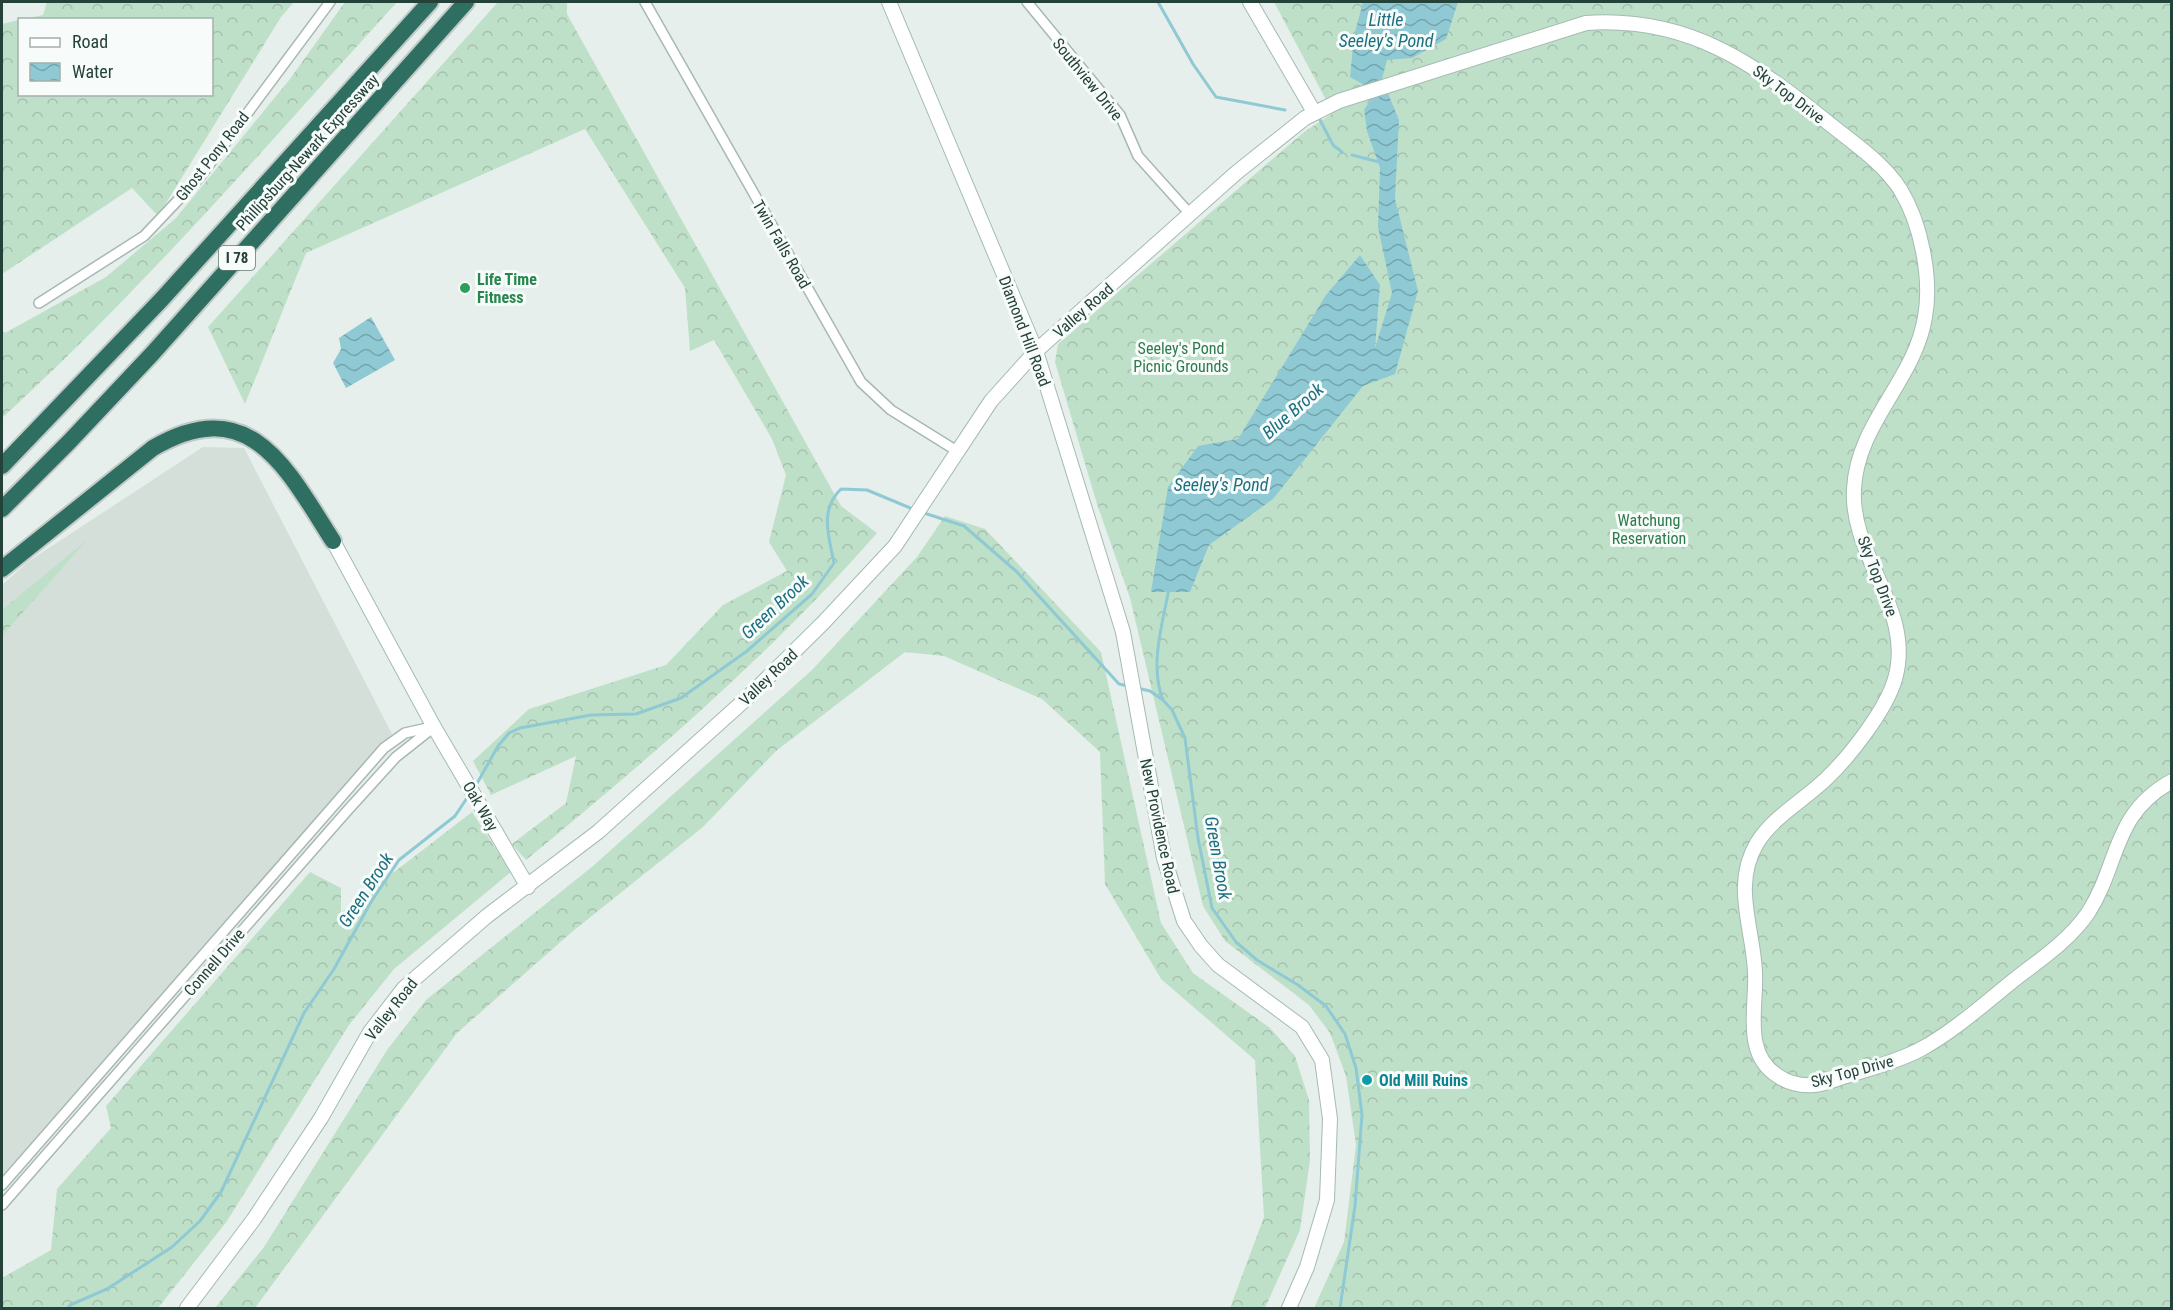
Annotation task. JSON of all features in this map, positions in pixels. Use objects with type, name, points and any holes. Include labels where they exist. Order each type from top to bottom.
[{"type":"highway","name":"Phillipsburg-Newark Expressway","points":[[2,466],[162,299],[430,2]]},
{"type":"highway","name":"Phillipsburg-Newark Expressway","points":[[2,509],[152,354],[466,2]]},
{"type":"highway","points":[[2,569],[153,448],[172,437],[203,429],[236,433],[266,447],[285,469],[333,541]]},
{"type":"main road","name":"Diamond Hill Road","points":[[889,2],[1035,351],[1116,608],[1131,672]]},
{"type":"main road","points":[[1250,2],[1314,112]]},
{"type":"main road","name":"Sky Top Drive","points":[[1386,86],[1586,23],[1614,21],[1669,30],[1718,46],[1744,60],[1785,88],[1877,162],[1892,178],[1908,204],[1922,256],[1927,295],[1926,314],[1915,351],[1869,432],[1860,454],[1854,489],[1856,516],[1864,545],[1896,620],[1899,640],[1898,667],[1893,686],[1882,707],[1845,758],[1827,778],[1761,837],[1748,860],[1744,884],[1755,970],[1754,1041],[1762,1061],[1773,1074],[1792,1084],[1815,1085],[1890,1062],[1919,1050],[1948,1032],[2075,931],[2092,906],[2123,831],[2136,808],[2145,798],[2172,781]]},
{"type":"main road","name":"Valley Road","points":[[187,1308],[254,1219],[321,1118],[350,1065],[390,1004],[421,972],[487,916],[598,832],[747,698],[831,615],[895,546],[992,401],[1035,351],[1236,173],[1314,112],[1386,86]]},
{"type":"main road","points":[[333,541],[434,727]]},
{"type":"main road","name":"New Providence Road","points":[[1131,672],[1164,858],[1184,921],[1201,946],[1218,964],[1302,1027],[1316,1048],[1326,1076],[1331,1127],[1328,1200],[1308,1267],[1289,1308]]},
{"type":"main road","name":"Oak Way","points":[[434,727],[528,886]]},
{"type":"street","name":"Ghost Pony Road","points":[[39,303],[144,236],[200,177],[330,2]]},
{"type":"street","name":"Twin Falls Road","points":[[645,2],[861,382],[891,410],[957,451]]},
{"type":"street","name":"Southview Drive","points":[[1027,2],[1120,115],[1138,156],[1190,214]]},
{"type":"street","name":"Connell Drive","points":[[2,1185],[384,748],[405,733],[434,727]]},
{"type":"street","name":"Connell Drive","points":[[2,1205],[361,795],[396,757],[414,746],[434,727]]},
{"type":"shaded area","points":[[203,447],[244,448],[392,734],[2,1176],[2,585],[29,561]]},
{"type":"green space","points":[[47,2],[294,2],[281,17],[158,216],[132,188],[2,274],[2,24],[18,20],[18,96],[213,96],[213,18],[29,18],[43,15]]},
{"type":"green space","points":[[345,2],[397,2],[155,267],[2,418],[2,331],[5,333],[106,277],[176,218],[290,79]]},
{"type":"green space","points":[[498,2],[567,2],[567,14],[841,506],[877,533],[795,620],[709,703],[526,860],[512,844],[566,803],[576,756],[491,795],[473,761],[529,709],[666,665],[723,605],[787,571],[769,542],[786,475],[772,439],[714,340],[690,351],[685,288],[585,129],[306,253],[245,404],[208,327]]},
{"type":"green space","name":"Watchung Reservation","points":[[1274,2],[2171,2],[2171,1308],[1314,1308],[1344,1242],[1356,1145],[1346,1076],[1330,1033],[1309,1005],[1225,941],[1203,906],[1130,598],[1097,504],[1055,362],[1058,344],[1304,132],[1333,113]]},
{"type":"green space","points":[[945,516],[985,529],[1101,652],[1161,923],[1193,973],[1270,1028],[1295,1056],[1309,1100],[1310,1160],[1300,1230],[1265,1308],[1230,1308],[1264,1217],[1255,1060],[1161,979],[1105,884],[1100,752],[1042,699],[944,656],[905,652],[776,751],[703,827],[573,931],[457,1033],[255,1308],[215,1308],[264,1247],[387,1050],[426,1000],[593,866],[812,670],[917,557]]},
{"type":"green space","points":[[88,539],[2,636],[2,610]]},
{"type":"green space","points":[[472,812],[511,872],[394,969],[349,1025],[227,1221],[158,1308],[2,1308],[2,1278],[51,1250],[57,1189],[111,1128],[106,1106],[310,872],[341,888],[341,913]]},
{"type":"water","name":"Seeley's Pond","points":[[1363,2],[1458,2],[1446,39],[1412,58],[1387,60],[1382,79],[1399,120],[1395,199],[1418,291],[1395,374],[1363,386],[1273,499],[1209,545],[1190,592],[1151,592],[1168,487],[1198,446],[1238,439],[1326,295],[1360,255],[1380,285],[1375,348],[1392,293],[1378,227],[1380,168],[1367,131],[1364,110],[1370,101],[1364,85],[1350,77],[1354,36]]},
{"type":"water","points":[[371,317],[395,360],[346,388],[333,363],[341,349],[339,338]]},
{"type":"waterway","points":[[1158,2],[1193,64],[1216,97],[1285,110]]},
{"type":"waterway","points":[[1320,120],[1333,145],[1342,152]]},
{"type":"waterway","points":[[1352,155],[1379,162]]},
{"type":"waterway","name":"Green Brook","points":[[475,787],[498,746],[509,733],[520,728],[591,715],[636,714],[681,698],[747,651],[812,594],[834,563],[827,524],[830,506],[841,489],[867,490],[915,510]]},
{"type":"waterway","name":"Green Brook","points":[[921,512],[964,526],[1017,572],[1119,684],[1128,686]]},
{"type":"waterway","name":"Blue Brook","points":[[1163,700],[1159,687],[1157,658],[1169,588]]},
{"type":"waterway","name":"Green Brook","points":[[1137,688],[1150,691],[1163,700],[1172,710],[1185,738],[1198,838],[1212,908],[1236,942],[1257,960],[1298,985],[1326,1006],[1345,1034],[1356,1068],[1362,1115],[1355,1206],[1340,1308]]},
{"type":"waterway","name":"Green Brook","points":[[68,1308],[70,1305],[107,1289],[172,1247],[200,1221],[221,1192],[304,1013],[334,969],[371,902],[399,860],[455,816],[469,795]]},
{"type":"place","name":"Life Time Fitness","points":[[465,288]]},
{"type":"place","name":"Old Mill Ruins","points":[[1367,1080]]},
{"type":"water label","name":"Little Seeley's Pond","points":[[1386,30]]},
{"type":"park label","name":"Seeley's Pond Picnic Grounds","points":[[1181,357]]}]
